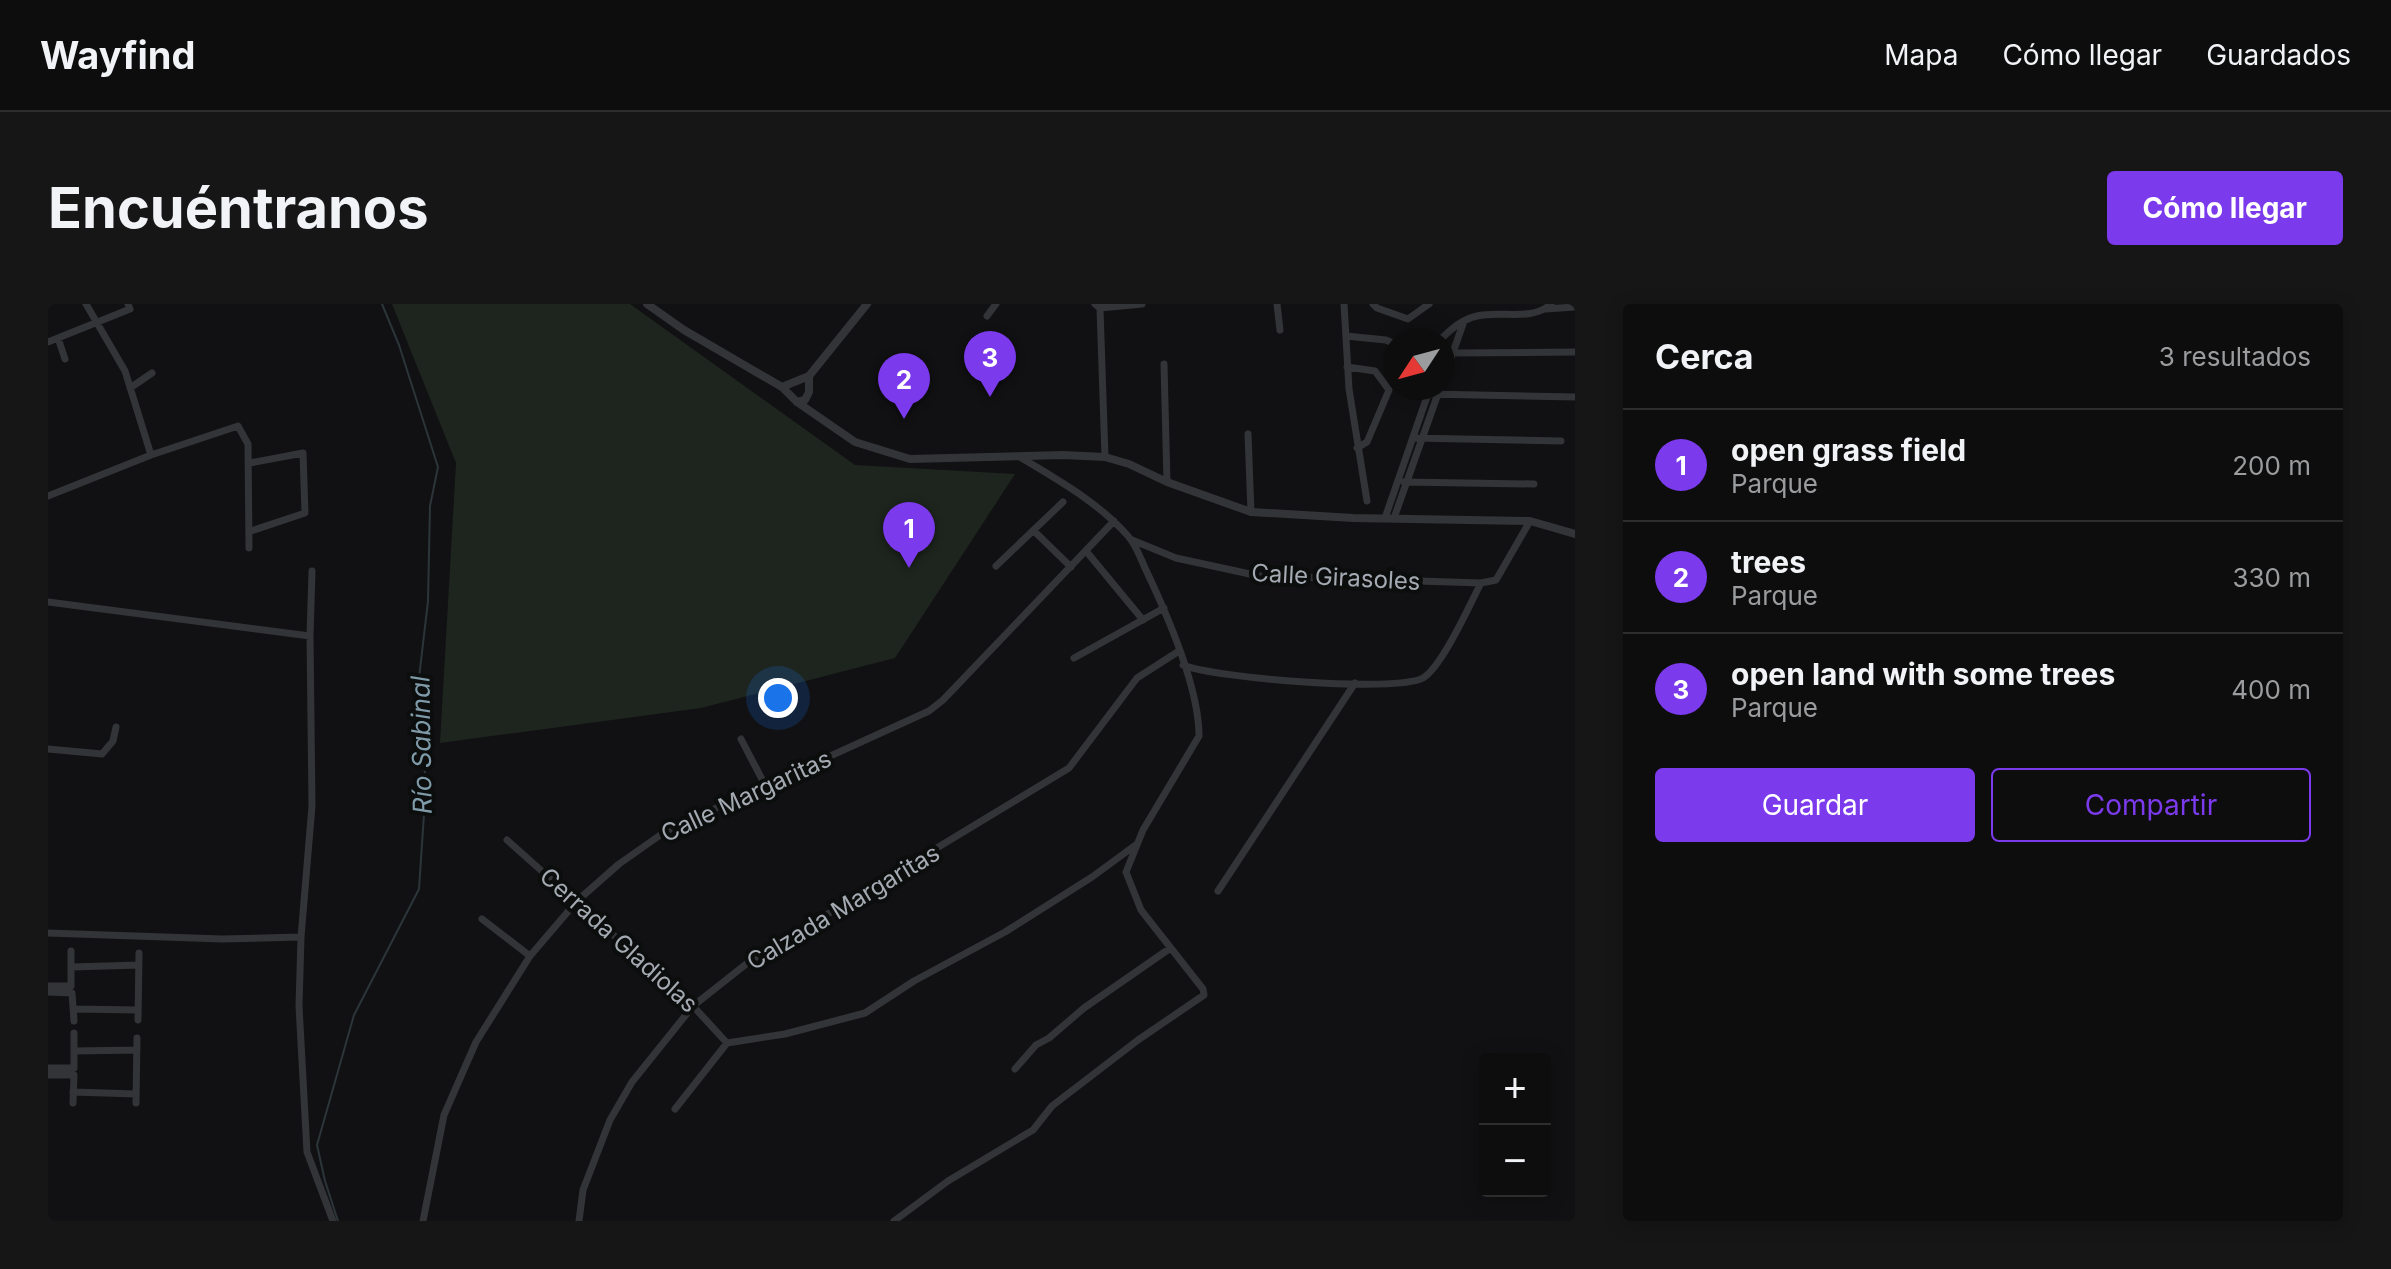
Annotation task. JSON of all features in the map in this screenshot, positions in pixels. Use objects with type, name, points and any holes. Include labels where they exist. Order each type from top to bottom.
[{"type":"street","points":[[86,304],[125,371],[151,455]]},
{"type":"street","points":[[647,304],[684,330],[782,387],[797,402],[855,442],[910,459],[1063,455],[1105,457],[1251,512],[1530,521],[1575,534]]},
{"type":"street","points":[[782,387],[809,376],[867,304]]},
{"type":"street","points":[[987,316],[996,304]]},
{"type":"street","points":[[1105,457],[1099,305],[1142,304]]},
{"type":"street","points":[[1277,304],[1280,330]]},
{"type":"street","points":[[1344,304],[1347,367],[1367,501]]},
{"type":"street","points":[[1373,304],[1408,319],[1429,304]]},
{"type":"street","points":[[53,340],[129,306]]},
{"type":"street","points":[[1455,328],[1474,316],[1523,315],[1548,306],[1575,307]]},
{"type":"street","points":[[1455,345],[1464,321]]},
{"type":"street","points":[[48,329],[65,359]]},
{"type":"street","points":[[1346,336],[1383,340]]},
{"type":"street","points":[[1455,353],[1575,352]]},
{"type":"street","points":[[1164,364],[1167,482]]},
{"type":"street","points":[[1347,367],[1375,371],[1389,390],[1367,442],[1357,448]]},
{"type":"street","points":[[130,388],[152,373]]},
{"type":"street","points":[[797,402],[808,396],[809,376]]},
{"type":"street","points":[[1455,393],[1575,397]]},
{"type":"street","points":[[1390,518],[1398,481],[1426,400]]},
{"type":"street","points":[[1390,518],[1408,483],[1436,400]]},
{"type":"street","points":[[48,496],[151,455],[238,426],[248,444],[250,463],[249,548]]},
{"type":"street","points":[[1248,434],[1251,512]]},
{"type":"street","points":[[1413,438],[1561,441]]},
{"type":"street","points":[[250,463],[303,453],[305,513],[251,531]]},
{"type":"street","points":[[894,1221],[948,1181],[1033,1130],[1052,1106],[1138,1040],[1204,995],[1203,989],[1141,910],[1126,872],[1143,830],[1199,736],[1199,722],[1179,651],[1164,608],[1132,540],[1114,521],[1075,490],[1020,457]]},
{"type":"street","points":[[1398,481],[1534,484]]},
{"type":"street","points":[[996,566],[1063,502]]},
{"type":"street","name":"Calle Margaritas","points":[[423,1221],[430,1177],[449,1103],[476,1042],[530,956],[577,901],[619,864],[666,831],[929,711],[1114,521]]},
{"type":"street","name":"Calle Girasoles","points":[[1132,540],[1176,558],[1259,576],[1481,583],[1496,580],[1530,521]]},
{"type":"street","points":[[1034,531],[1071,567]]},
{"type":"street","points":[[1086,551],[1143,620]]},
{"type":"street","points":[[312,571],[312,806],[301,937],[299,1006],[307,1152],[333,1221]]},
{"type":"street","points":[[1183,665],[1215,674],[1251,678],[1382,683],[1423,678],[1441,658],[1481,583]]},
{"type":"street","points":[[48,602],[310,636]]},
{"type":"street","points":[[1074,658],[1164,608]]},
{"type":"street","name":"Calzada Margaritas","points":[[579,1221],[583,1190],[610,1120],[632,1082],[693,1006],[750,961],[1069,768],[1137,678],[1179,651]]},
{"type":"street","points":[[1218,891],[1355,683]]},
{"type":"street","points":[[48,749],[102,754],[113,741],[116,727]]},
{"type":"street","points":[[741,739],[765,785]]},
{"type":"street","name":"Cerrada Gladiolas","points":[[507,840],[693,1006],[727,1043]]},
{"type":"street","points":[[675,1109],[727,1043],[785,1034],[865,1013],[914,981],[1040,910],[1139,842]]},
{"type":"street","points":[[482,919],[530,956]]},
{"type":"street","points":[[48,933],[222,939],[301,937]]},
{"type":"street","points":[[1015,1069],[1036,1045],[1169,949]]},
{"type":"street","points":[[48,986],[71,986],[71,951]]},
{"type":"street","points":[[138,1020],[139,953]]},
{"type":"street","points":[[72,967],[139,965]]},
{"type":"street","points":[[48,992],[72,993],[74,1021]]},
{"type":"street","points":[[73,1009],[138,1010]]},
{"type":"street","points":[[48,1068],[74,1068],[74,1033]]},
{"type":"street","points":[[136,1103],[137,1038]]},
{"type":"street","points":[[75,1051],[137,1050]]},
{"type":"street","points":[[48,1075],[74,1075],[73,1103]]},
{"type":"street","points":[[73,1092],[136,1094]]},
{"type":"shaded area","points":[[392,304],[630,304],[855,465],[1015,474],[895,658],[701,708],[440,743],[456,463]]},
{"type":"waterway","name":"Río Sabinal","points":[[338,1221],[317,1145],[354,1015],[419,889],[426,784],[417,695],[428,601],[430,506],[438,467],[399,345],[382,304]]},
{"type":"place","name":"open land with some trees","points":[[990,397]]},
{"type":"place","name":"trees","points":[[904,419]]},
{"type":"place","name":"open grass field","points":[[909,568]]}]
